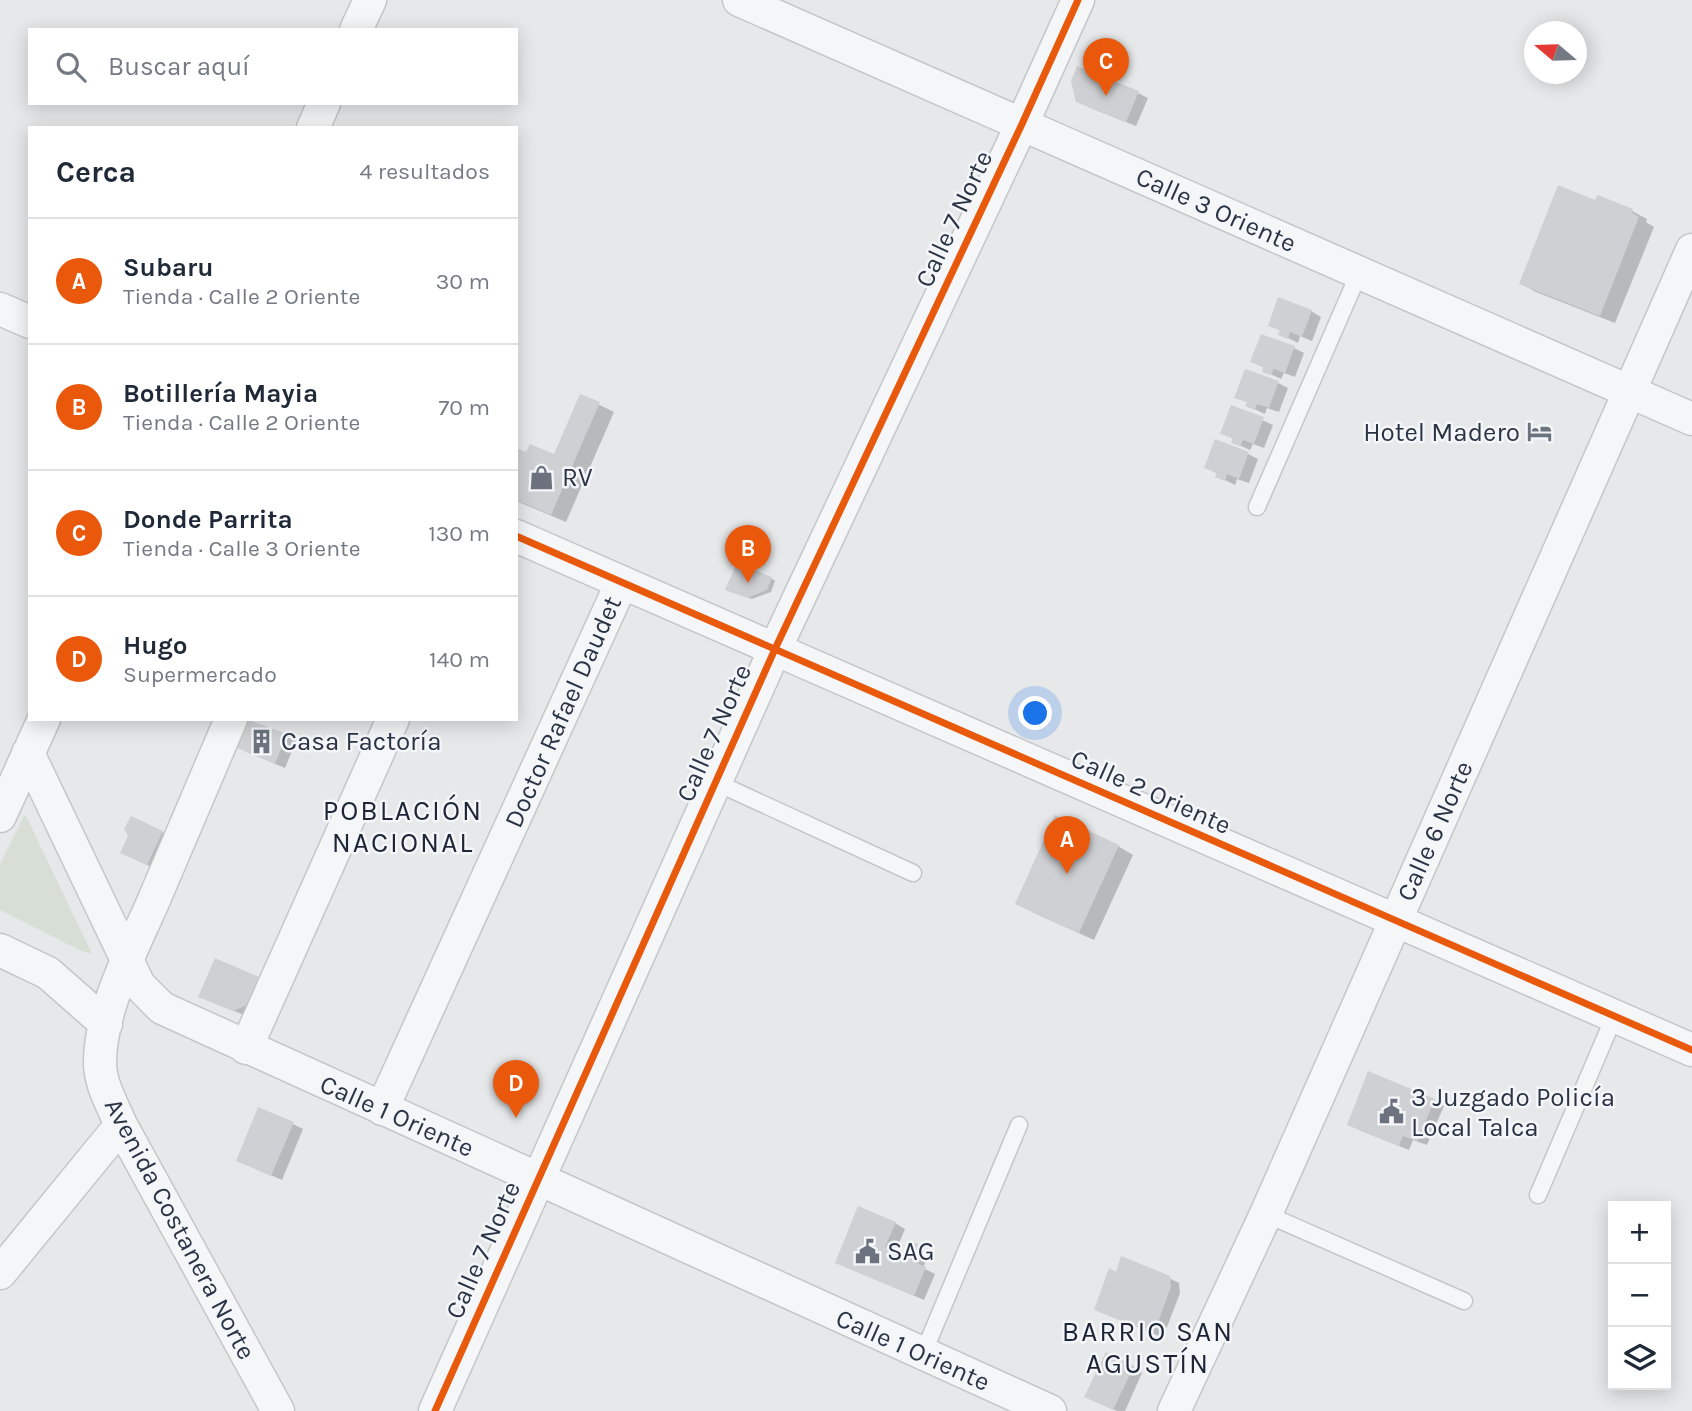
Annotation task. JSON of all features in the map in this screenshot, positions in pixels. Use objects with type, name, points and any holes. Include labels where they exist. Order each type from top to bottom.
[{"type":"street","points":[[357,28],[370,0]]},
{"type":"street","name":"Calle 3 Oriente","points":[[739,0],[1692,419]]},
{"type":"street","name":"Calle 7 Norte","points":[[435,1411],[775,649],[1023,124],[1078,0]]},
{"type":"street","points":[[314,126],[323,105]]},
{"type":"street","name":"Calle 6 Norte","points":[[1174,1411],[1266,1214],[1692,250]]},
{"type":"street","points":[[0,309],[28,321]]},
{"type":"street","name":"Calle 2 Oriente","points":[[518,537],[1692,1050]]},
{"type":"street","name":"Doctor Rafael Daudet","points":[[382,1109],[622,582]]},
{"type":"street","points":[[0,816],[43,721]]},
{"type":"street","name":"Avenida Costanera Norte","points":[[230,721],[127,961],[101,1045],[101,1073],[121,1125],[278,1411]]},
{"type":"street","points":[[246,1048],[392,721]]},
{"type":"street","name":"Calle 1 Oriente","points":[[28,753],[139,985],[162,1008],[1049,1411]]},
{"type":"street","points":[[0,950],[48,973],[106,1024]]},
{"type":"street","points":[[0,1273],[121,1125]]},
{"type":"lane","points":[[1258,508],[1359,273]]},
{"type":"lane","points":[[715,782],[913,873]]},
{"type":"lane","points":[[1538,1195],[1614,1017]]},
{"type":"lane","points":[[923,1354],[1019,1125]]},
{"type":"lane","points":[[1266,1214],[1464,1301]]},
{"type":"shaded area","points":[[25,814],[92,954],[0,910],[0,864]]},
{"type":"building","points":[[1077,66],[1139,91],[1126,122],[1076,102],[1071,81]]},
{"type":"building","points":[[1558,185],[1595,200],[1598,195],[1633,209],[1632,213],[1639,217],[1600,316],[1519,284]]},
{"type":"building","points":[[1278,297],[1312,310],[1302,337],[1290,332],[1288,339],[1278,335],[1280,330],[1268,326]]},
{"type":"building","points":[[1261,334],[1295,346],[1285,373],[1274,369],[1271,375],[1262,372],[1263,367],[1250,362]]},
{"type":"building","points":[[1245,369],[1279,381],[1269,408],[1257,404],[1255,410],[1245,406],[1247,402],[1234,398]]},
{"type":"building","name":"RV","points":[[580,394],[600,402],[551,515],[518,501],[518,449],[526,452],[530,444],[554,454]]},
{"type":"building","points":[[1231,405],[1264,417],[1254,444],[1243,440],[1240,446],[1231,443],[1233,438],[1220,434]]},
{"type":"building","points":[[1215,439],[1249,452],[1239,479],[1227,474],[1225,481],[1215,477],[1217,473],[1204,468]]},
{"type":"building","points":[[737,563],[772,577],[767,590],[747,598],[725,590]]},
{"type":"building","name":"Casa Factoría","points":[[245,721],[287,734],[275,764],[235,747]]},
{"type":"building","points":[[1055,815],[1119,845],[1079,933],[1015,904]]},
{"type":"building","points":[[131,816],[163,831],[147,865],[120,853],[128,836],[124,829]]},
{"type":"building","points":[[215,958],[259,977],[250,1004],[233,1011],[198,997]]},
{"type":"building","name":"3 Juzgado Policía Local Talca","points":[[1368,1071],[1435,1099],[1417,1141],[1403,1136],[1399,1146],[1347,1125]]},
{"type":"building","points":[[258,1107],[294,1122],[271,1176],[236,1161]]},
{"type":"building","name":"SAG","points":[[858,1206],[896,1222],[885,1247],[903,1254],[909,1240],[920,1245],[914,1262],[926,1267],[914,1296],[835,1263]]},
{"type":"building","points":[[1121,1256],[1170,1276],[1171,1287],[1158,1322],[1149,1332],[1094,1310],[1109,1268],[1116,1272]]},
{"type":"building","points":[[1106,1352],[1134,1366],[1113,1410],[1084,1397]]},
{"type":"cycle path","points":[[435,1411],[775,649],[1078,0]]},
{"type":"cycle path","points":[[518,537],[1692,1050]]},
{"type":"place","name":"Donde Parrita","points":[[1106,96]]},
{"type":"place","name":"Hotel Madero","points":[[1540,432]]},
{"type":"place","name":"RV","points":[[542,477]]},
{"type":"place","name":"Botillería Mayia","points":[[748,583]]},
{"type":"place","name":"Casa Factoría","points":[[261,741]]},
{"type":"place","name":"Subaru","points":[[1067,874]]},
{"type":"place","name":"3 Juzgado Policía Local Talca","points":[[1391,1112]]},
{"type":"place","name":"Hugo","points":[[516,1118]]},
{"type":"place","name":"SAG","points":[[867,1251]]},
{"type":"district","name":"POBLACIÓN NACIONAL","points":[[403,826]]},
{"type":"district","name":"BARRIO SAN AGUSTÍN","points":[[1148,1347]]}]
